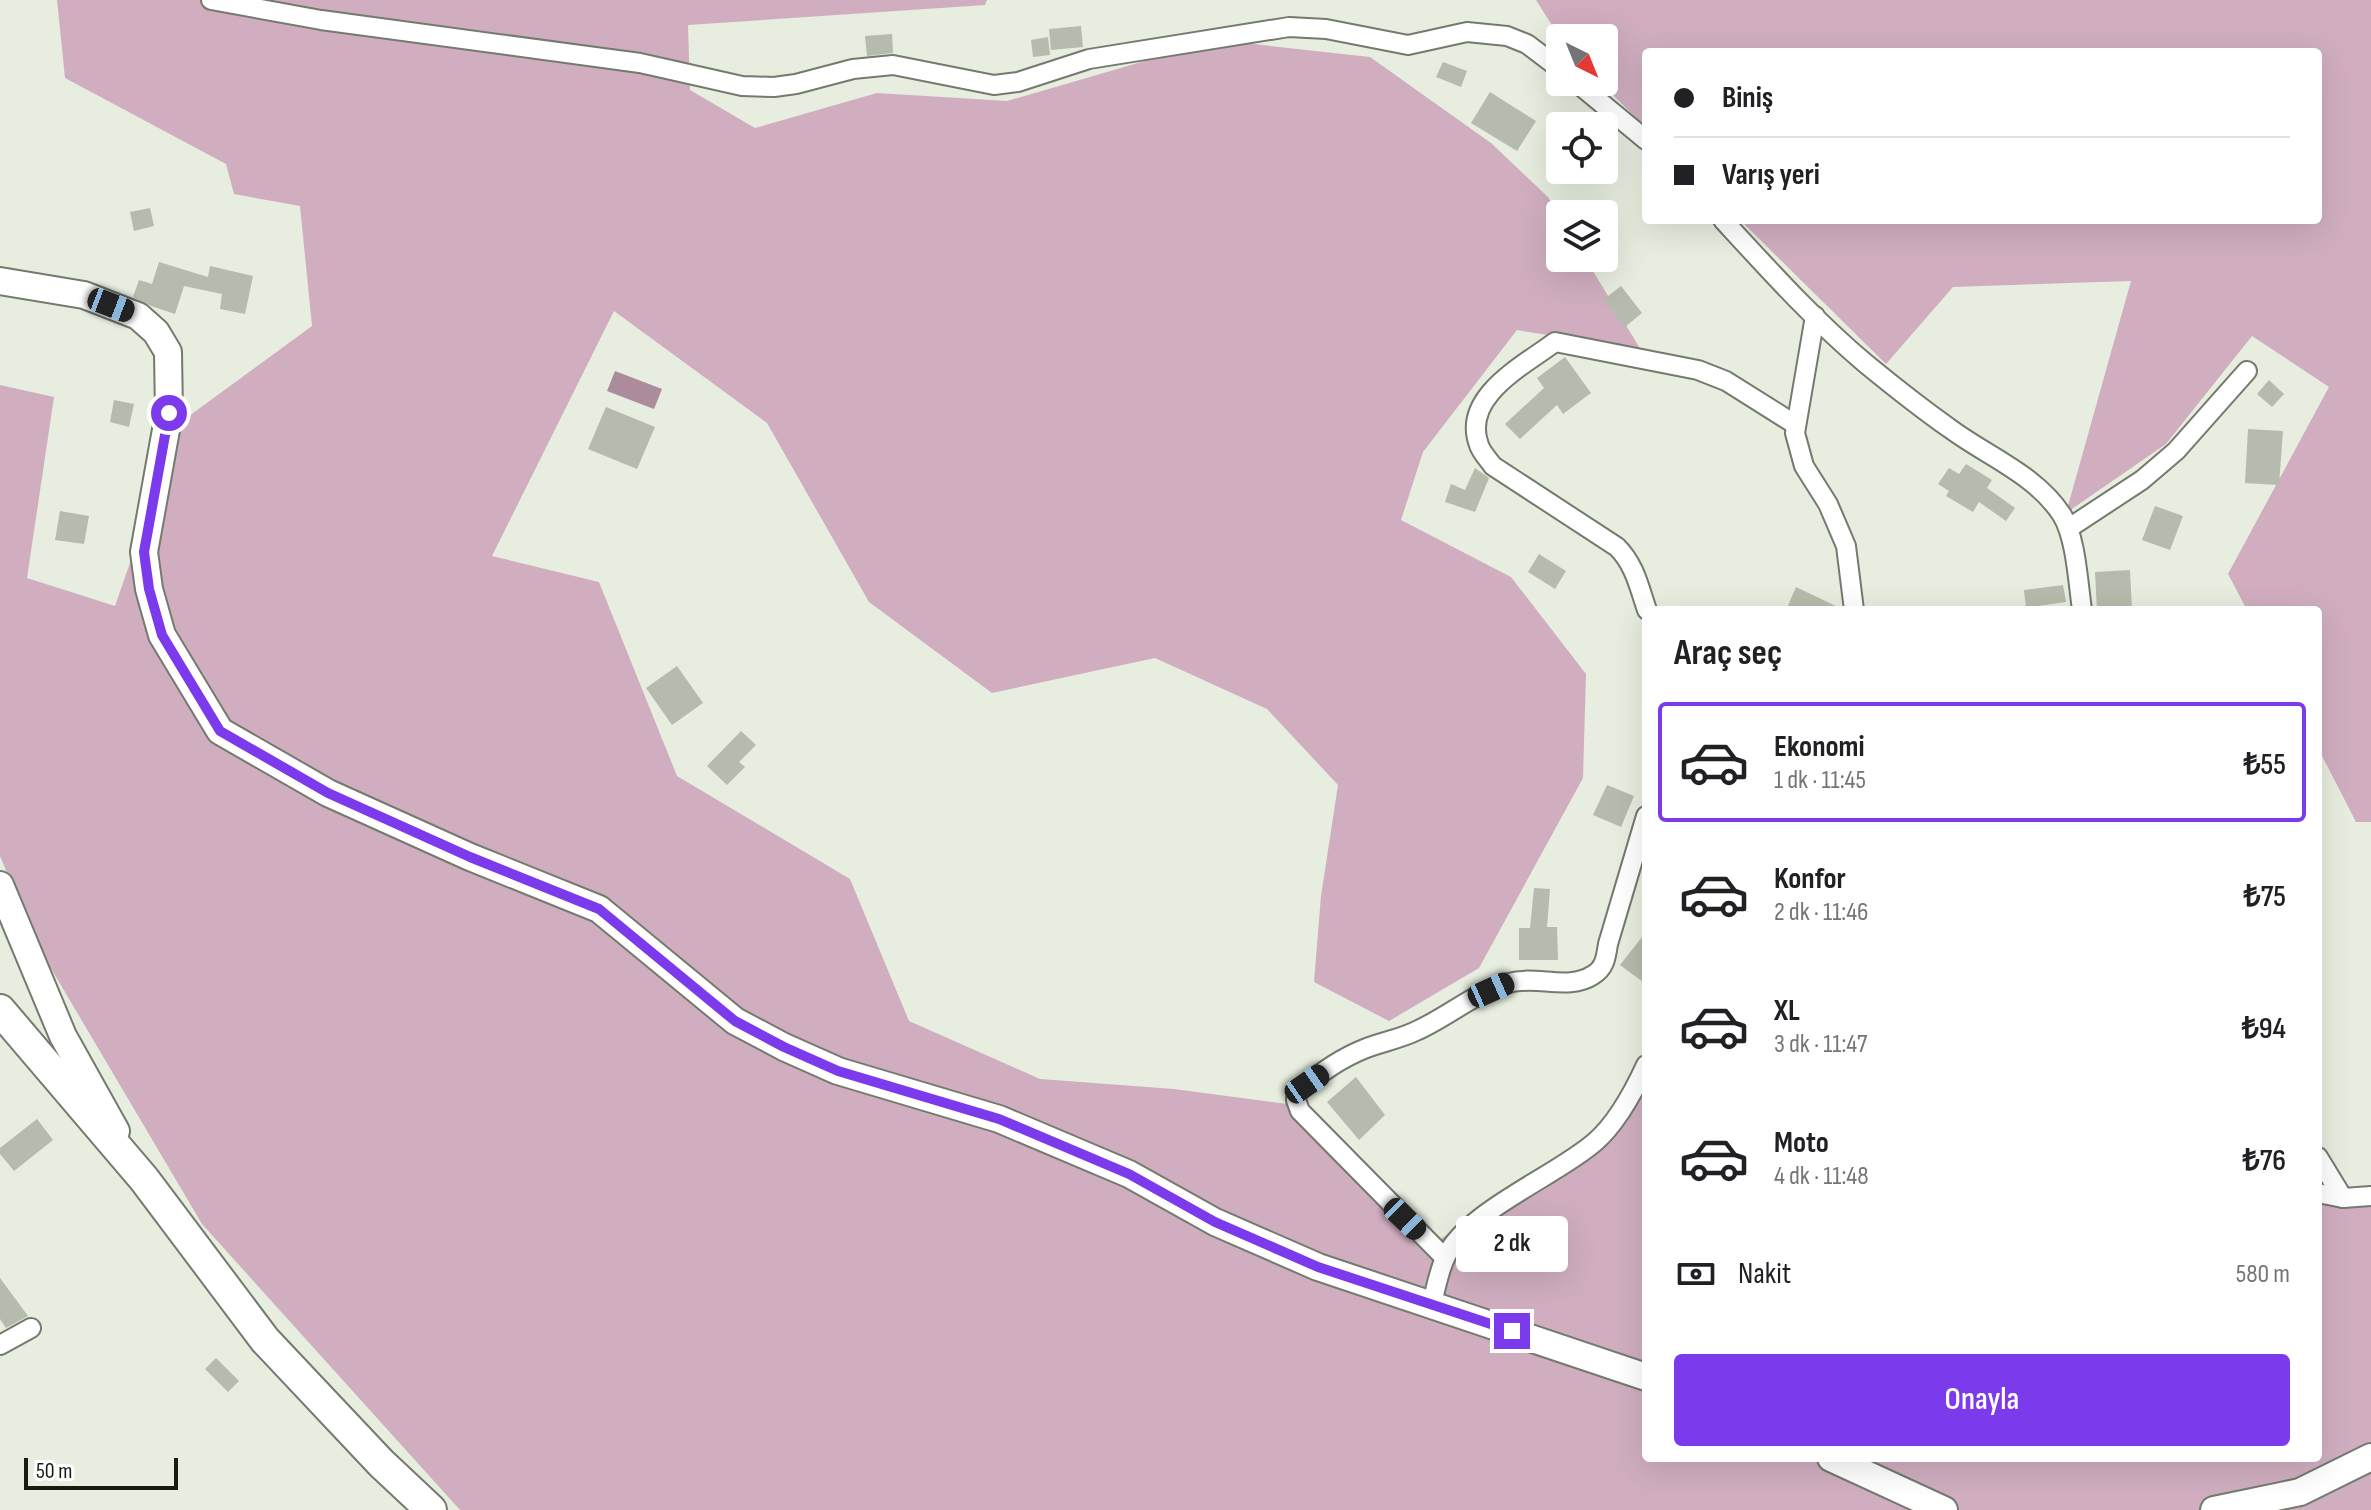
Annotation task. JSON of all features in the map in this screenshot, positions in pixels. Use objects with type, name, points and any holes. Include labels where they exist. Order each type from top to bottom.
[{"type":"main road","points":[[0,1010],[144,1179],[265,1340],[381,1463],[431,1510]]},
{"type":"street","points":[[211,0],[321,20],[640,63],[742,86],[796,84],[853,69],[893,65],[994,85],[1018,82],[1089,59],[1289,27],[1326,29],[1408,45],[1467,32],[1507,36],[1527,44],[1546,58]]},
{"type":"street","points":[[1593,96],[1642,137]]},
{"type":"street","points":[[1727,224],[1864,362],[1952,431],[2011,467],[2041,491],[2069,528],[2081,606]]},
{"type":"street","points":[[0,281],[84,295],[138,316],[156,332],[168,352],[169,413],[144,552],[149,589],[162,635],[220,731],[328,793],[470,857],[599,909],[735,1021],[784,1047],[838,1071],[999,1119],[1129,1174],[1215,1222],[1318,1267],[1642,1376]]},
{"type":"street","points":[[1815,316],[1796,425],[1798,450],[1804,466],[1828,504],[1846,546],[1854,606]]},
{"type":"street","points":[[1646,606],[1634,569],[1617,547],[1493,466],[1479,447],[1474,423],[1481,406],[1499,383],[1555,342],[1698,370],[1726,381],[1796,425]]},
{"type":"street","points":[[2069,528],[2154,470],[2176,451],[2247,371]]},
{"type":"street","points":[[1445,1258],[1300,1111],[1297,1092],[1336,1062],[1416,1031],[1475,997],[1507,983],[1530,978],[1573,983],[1593,975],[1605,963],[1642,829]]},
{"type":"street","points":[[0,885],[63,1036],[144,1179]]},
{"type":"street","points":[[1432,1303],[1445,1258],[1453,1246],[1484,1217],[1595,1142],[1611,1124],[1642,1072]]},
{"type":"street","points":[[2322,1164],[2343,1198]]},
{"type":"street","points":[[2322,1194],[2343,1198],[2371,1196]]},
{"type":"street","points":[[0,1345],[31,1328]]},
{"type":"street","points":[[2214,1510],[2300,1492],[2371,1457]]},
{"type":"street","points":[[1840,1462],[1944,1510]]},
{"type":"shaded area","points":[[57,0],[987,0],[985,5],[688,25],[690,90],[755,128],[877,93],[1007,101],[1217,40],[1370,57],[1491,143],[1548,197],[1546,272],[1594,272],[1641,350],[1517,330],[1423,452],[1401,520],[1511,577],[1586,674],[1583,778],[1479,968],[1389,1021],[1314,982],[1321,896],[1338,785],[1267,709],[1155,658],[992,693],[869,602],[767,423],[614,311],[492,556],[599,582],[677,776],[850,879],[909,1021],[1040,1079],[1174,1089],[1287,1104],[1434,1243],[1552,1169],[1642,1095],[1642,1462],[2322,1462],[2322,1184],[2340,1206],[2371,1205],[2371,1510],[460,1510],[202,1224],[36,943],[0,856],[0,385],[54,397],[27,578],[115,606],[178,424],[312,326],[300,206],[234,194],[226,164],[65,78]]},
{"type":"shaded area","points":[[1536,0],[2371,0],[2371,822],[2356,822],[2322,756],[2322,606],[2245,606],[2228,574],[2329,387],[2252,336],[2166,444],[2066,513],[2131,281],[1953,287],[1886,364],[1744,224],[2322,224],[2322,48],[1642,48],[1642,124],[1614,96],[1618,96],[1618,24],[1551,24]]},
{"type":"shaded area","points":[[615,371],[662,389],[654,409],[607,391]]},
{"type":"building","points":[[1081,26],[1083,47],[1051,50],[1049,29]]},
{"type":"building","points":[[892,34],[893,53],[867,56],[865,36]]},
{"type":"building","points":[[1048,37],[1050,55],[1033,57],[1031,40]]},
{"type":"building","points":[[1443,62],[1467,71],[1461,87],[1436,77]]},
{"type":"building","points":[[1490,92],[1536,121],[1517,151],[1471,123]]},
{"type":"building","points":[[150,208],[154,226],[134,231],[130,212]]},
{"type":"building","points":[[159,262],[208,277],[210,266],[253,276],[245,314],[220,309],[222,294],[184,286],[175,314],[133,297],[139,280],[152,284]]},
{"type":"building","points":[[1621,286],[1642,313],[1625,327],[1603,300]]},
{"type":"building","points":[[1565,357],[1591,393],[1563,414],[1557,405],[1520,439],[1505,424],[1544,388],[1537,378]]},
{"type":"building","points":[[2269,380],[2284,394],[2272,407],[2257,394]]},
{"type":"building","points":[[114,400],[134,404],[129,427],[110,422]]},
{"type":"building","points":[[606,407],[655,427],[637,469],[588,449]]},
{"type":"building","points":[[2248,429],[2283,431],[2279,485],[2245,483]]},
{"type":"building","points":[[1966,464],[1992,480],[1987,488],[2015,508],[2006,521],[1979,502],[1973,512],[1946,496],[1949,491],[1938,484],[1949,468],[1959,474]]},
{"type":"building","points":[[1475,468],[1489,478],[1475,512],[1445,502],[1451,484],[1465,490]]},
{"type":"building","points":[[2155,506],[2183,516],[2170,550],[2142,540]]},
{"type":"building","points":[[60,511],[89,516],[84,544],[55,540]]},
{"type":"building","points":[[1539,554],[1566,571],[1555,589],[1528,572]]},
{"type":"building","points":[[2130,570],[2132,606],[2097,606],[2095,572]]},
{"type":"building","points":[[2063,585],[2066,602],[2026,606],[2024,590]]},
{"type":"building","points":[[1796,587],[1836,606],[1788,606]]},
{"type":"building","points":[[677,666],[703,703],[672,725],[646,688]]},
{"type":"building","points":[[741,731],[756,745],[739,762],[745,767],[727,785],[707,766]]},
{"type":"building","points":[[1607,785],[1634,796],[1621,827],[1593,815]]},
{"type":"building","points":[[1534,888],[1550,889],[1547,927],[1557,927],[1558,960],[1519,960],[1519,928],[1530,928]]},
{"type":"building","points":[[1642,937],[1642,981],[1620,965]]},
{"type":"building","points":[[1356,1077],[1385,1115],[1359,1140],[1327,1102]]},
{"type":"building","points":[[37,1119],[53,1140],[14,1171],[0,1154],[0,1148]]},
{"type":"building","points":[[0,1278],[28,1316],[6,1328],[0,1319]]},
{"type":"building","points":[[216,1358],[239,1381],[228,1392],[205,1369]]},
{"type":"route","points":[[169,413],[144,552],[149,589],[162,635],[220,731],[328,793],[470,857],[599,909],[735,1021],[784,1047],[838,1071],[999,1119],[1129,1174],[1215,1222],[1318,1267],[1512,1331]]}]
